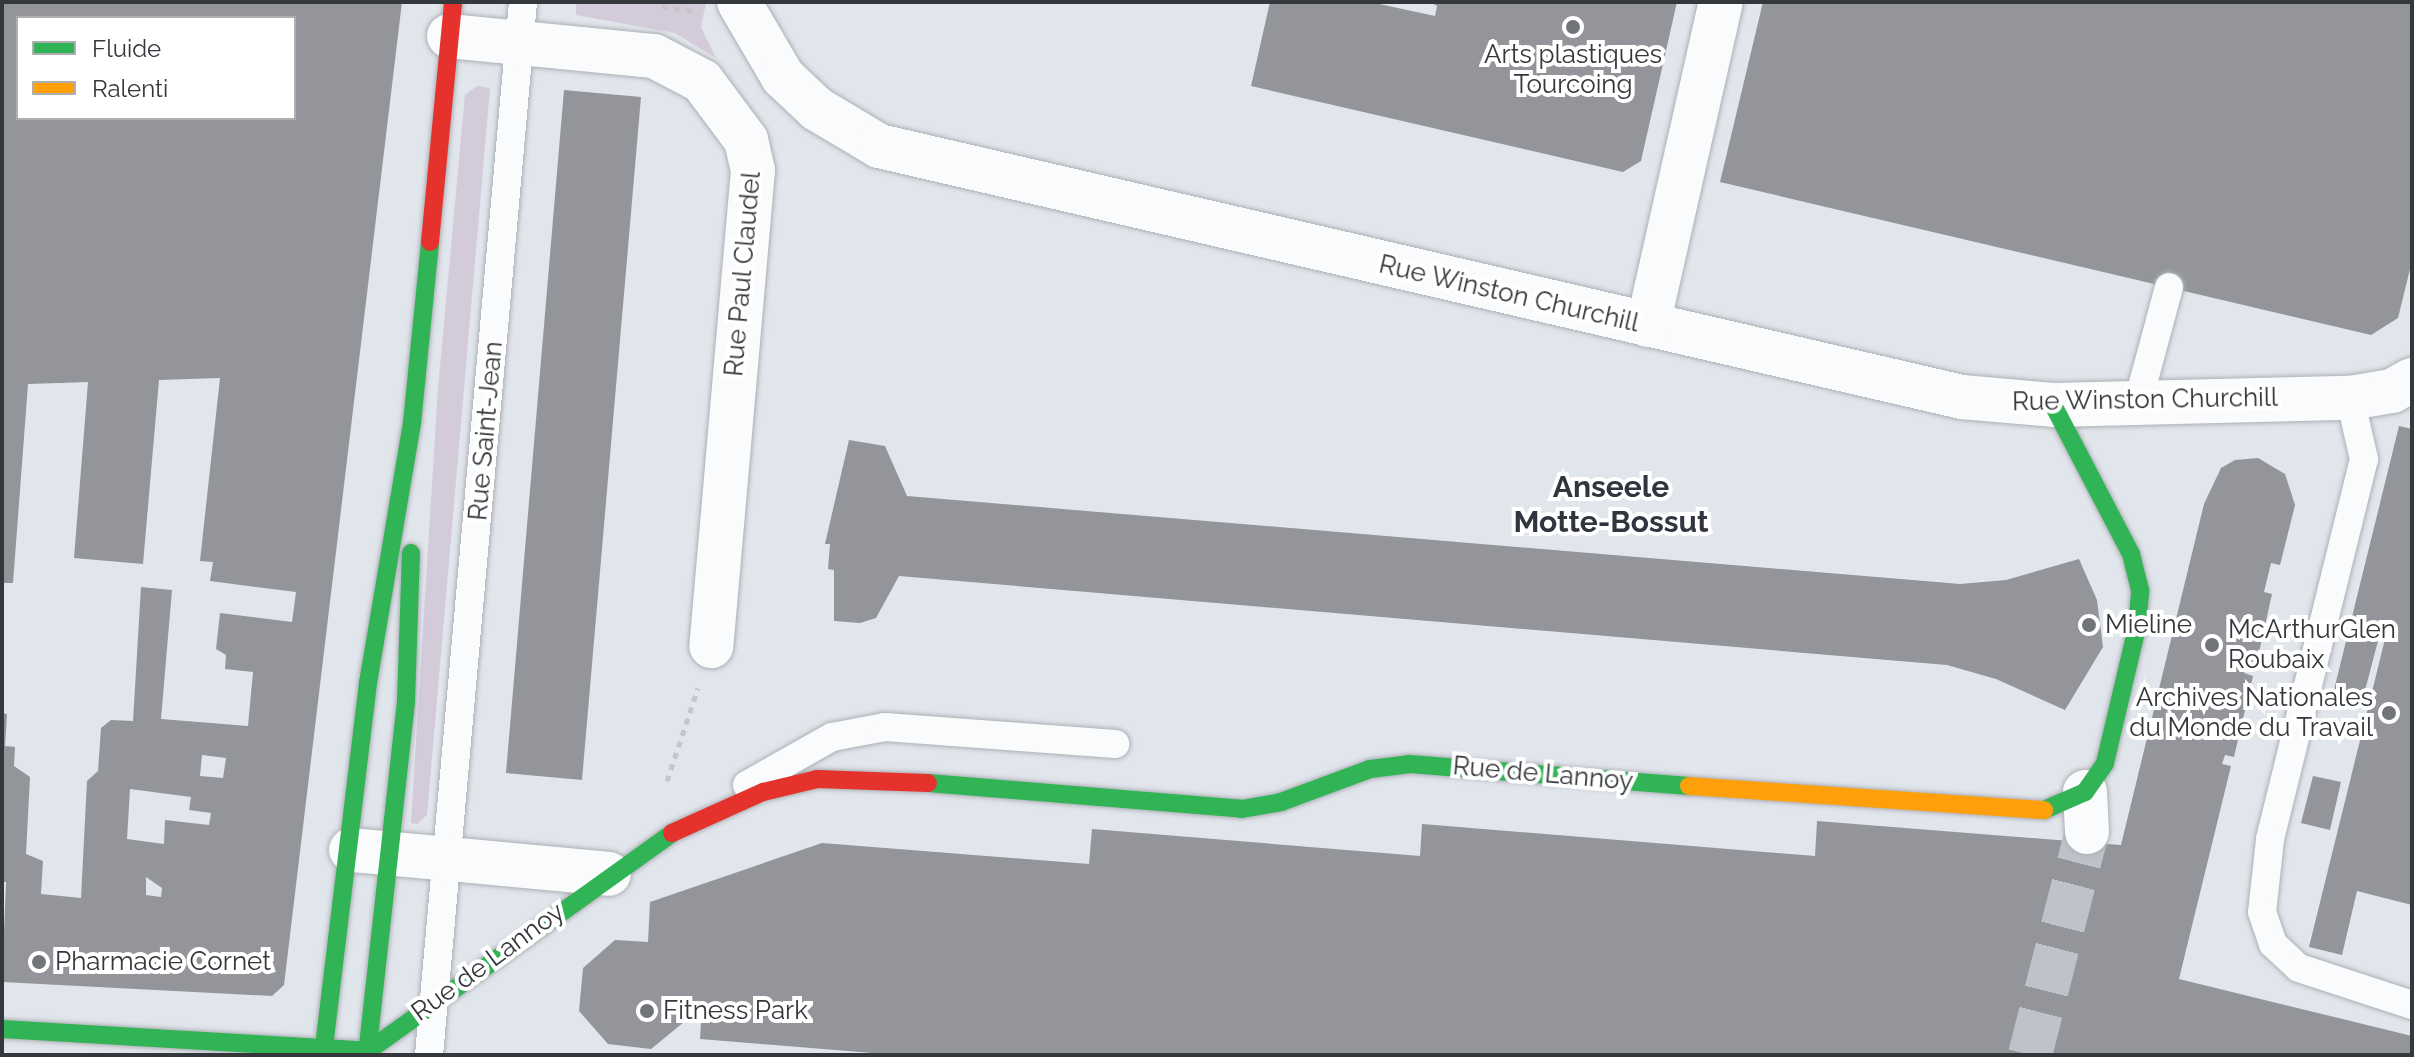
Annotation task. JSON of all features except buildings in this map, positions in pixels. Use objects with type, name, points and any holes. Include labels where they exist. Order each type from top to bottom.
[{"type":"street","points":[[1648,325],[1721,2]]},
{"type":"street","name":"Rue Winston Churchill","points":[[740,5],[783,77],[850,133],[879,146],[1962,397],[2053,405],[2350,398],[2392,391],[2412,380]]},
{"type":"street","points":[[2,1029],[367,1053],[375,638],[412,423],[451,19]]},
{"type":"street","name":"Rue Paul Claudel","points":[[451,19],[521,21],[672,63],[712,92],[752,154],[711,646]]},
{"type":"street","name":"Rue de Lannoy","points":[[367,1053],[609,874],[679,828],[763,792],[817,779],[1242,809],[1281,802],[1370,769],[1409,764],[2029,812],[2059,807],[2086,812],[2111,742],[2137,628],[2140,590],[2131,554],[2053,405]]},
{"type":"street","points":[[324,1051],[369,852],[411,627],[412,423]]},
{"type":"street","points":[[369,852],[450,860]]},
{"type":"street","name":"Rue de Lannoy","points":[[450,860],[609,874]]},
{"type":"lane","name":"Rue Saint-Jean","points":[[429,1055],[450,860],[521,21]]},
{"type":"lane","points":[[2138,402],[2169,287]]},
{"type":"lane","points":[[2350,398],[2364,459],[2262,891],[2265,929],[2285,957],[2316,977],[2412,1005]]},
{"type":"lane","points":[[679,828],[800,752],[861,729],[897,727],[1115,744]]},
{"type":"lane","points":[[367,1053],[396,1055]]},
{"type":"path","points":[[645,4],[704,12],[740,5]]},
{"type":"path","points":[[645,850],[711,646]]},
{"type":"shaded area","points":[[576,2],[706,2],[701,27],[716,58],[675,33],[576,15]]},
{"type":"shaded area","points":[[477,86],[490,88],[427,815],[417,824],[411,823],[438,388],[465,95]]},
{"type":"tunnel","points":[[2030,1055],[2087,832]]},
{"type":"traffic: fast","points":[[323,1055],[368,683],[412,423],[430,242]]},
{"type":"traffic: fast","points":[[2044,810],[2085,792],[2105,763],[2137,628],[2140,590],[2131,554],[2053,405]]},
{"type":"traffic: fast","points":[[367,1055],[406,702],[411,553]]},
{"type":"traffic: fast","points":[[928,783],[1242,809],[1281,802],[1370,769],[1409,764],[1689,786]]},
{"type":"traffic: fast","points":[[2,1029],[368,1051],[672,833]]},
{"type":"traffic: slow","points":[[1689,786],[2044,810]]},
{"type":"traffic: jam","points":[[430,242],[453,2]]},
{"type":"traffic: jam","points":[[672,833],[763,792],[817,779],[928,783]]},
{"type":"place","name":"Arts plastiques Tourcoing","points":[[1573,27]]},
{"type":"place","name":"Mieline","points":[[2089,625]]},
{"type":"place","name":"McArthurGlen Roubaix","points":[[2212,645]]},
{"type":"place","name":"Archives Nationales du Monde du Travail","points":[[2389,713]]},
{"type":"place","name":"Pharmacie Cornet","points":[[39,962]]},
{"type":"place","name":"Fitness Park","points":[[647,1011]]},
{"type":"district","name":"Anseele Motte-Bossut","points":[[1611,504]]}]
